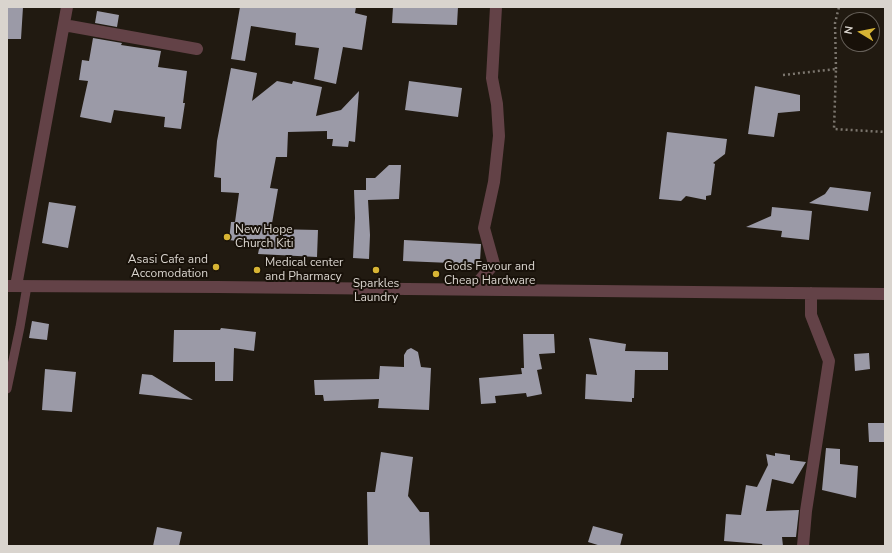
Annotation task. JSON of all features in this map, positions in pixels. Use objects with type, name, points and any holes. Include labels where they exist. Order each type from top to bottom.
[{"type":"street","points":[[67,7],[16,286],[885,294]]},
{"type":"street","points":[[472,289],[494,264],[484,228],[494,182],[499,136],[497,104],[492,78],[496,7]]},
{"type":"street","points":[[64,25],[197,50]]},
{"type":"street","points":[[803,546],[806,511],[829,361],[811,315],[811,293]]},
{"type":"lane","points":[[7,388],[20,327],[16,286]]},
{"type":"path","points":[[839,7],[836,23],[834,129],[885,132]]},
{"type":"path","points":[[783,75],[836,69]]},
{"type":"building","points":[[7,7],[23,7],[21,39],[7,39]]},
{"type":"building","points":[[240,7],[356,7],[355,13],[367,16],[362,50],[343,47],[336,84],[314,79],[319,48],[295,45],[296,33],[251,26],[245,61],[231,59]]},
{"type":"building","points":[[393,7],[458,7],[457,25],[392,23]]},
{"type":"building","points":[[97,11],[119,15],[117,27],[95,23]]},
{"type":"building","points":[[93,38],[122,43],[121,45],[161,51],[158,67],[187,71],[183,103],[185,103],[181,129],[164,127],[165,117],[114,110],[111,123],[80,117],[88,81],[79,80],[82,60],[89,61]]},
{"type":"building","points":[[231,68],[257,73],[252,101],[277,81],[292,84],[293,81],[322,87],[316,116],[341,110],[359,91],[355,142],[349,141],[348,147],[332,146],[333,139],[327,139],[327,131],[288,132],[287,157],[276,157],[270,188],[278,189],[271,229],[318,230],[317,257],[258,254],[260,244],[229,240],[231,222],[235,222],[239,193],[221,192],[221,178],[214,177],[217,141]]},
{"type":"building","points":[[409,81],[462,88],[458,117],[405,110]]},
{"type":"building","points":[[755,86],[800,95],[800,111],[778,113],[774,137],[748,134]]},
{"type":"building","points":[[667,132],[727,139],[725,154],[713,163],[715,164],[711,195],[706,196],[706,200],[686,196],[681,201],[659,199]]},
{"type":"building","points":[[389,165],[401,165],[399,199],[368,200],[370,235],[369,259],[353,258],[355,218],[354,190],[366,190],[366,178],[375,178]]},
{"type":"building","points":[[830,187],[871,192],[868,211],[809,203],[825,194]]},
{"type":"building","points":[[49,202],[76,206],[68,248],[42,243]]},
{"type":"building","points":[[772,207],[812,211],[809,240],[781,237],[782,231],[746,227],[771,216]]},
{"type":"building","points":[[404,240],[481,244],[480,261],[475,264],[403,261]]},
{"type":"building","points":[[32,321],[49,324],[47,340],[29,338]]},
{"type":"building","points":[[221,328],[256,332],[254,351],[234,348],[233,381],[215,381],[215,362],[173,362],[174,330],[220,330]]},
{"type":"building","points":[[523,334],[554,334],[555,353],[539,354],[542,369],[537,370],[542,394],[527,397],[526,393],[495,396],[496,403],[481,404],[479,378],[522,374],[521,368],[524,368]]},
{"type":"building","points":[[589,338],[626,344],[625,351],[668,352],[668,370],[635,370],[634,398],[632,398],[632,402],[585,399],[586,374],[597,375]]},
{"type":"building","points":[[411,348],[418,352],[421,367],[431,368],[429,410],[378,408],[379,399],[324,401],[323,395],[315,395],[314,380],[379,379],[380,366],[404,367],[404,355],[407,350]]},
{"type":"building","points":[[869,353],[870,369],[855,371],[854,354]]},
{"type":"building","points":[[45,369],[76,372],[72,412],[42,410]]},
{"type":"building","points":[[142,374],[152,375],[193,400],[139,394]]},
{"type":"building","points":[[868,423],[885,423],[885,442],[869,442]]},
{"type":"building","points":[[826,448],[840,449],[840,464],[858,466],[856,498],[822,490]]},
{"type":"building","points":[[381,452],[413,457],[408,496],[420,512],[429,512],[430,546],[368,546],[367,492],[375,492]]},
{"type":"building","points":[[775,453],[790,455],[790,460],[806,462],[793,484],[772,479],[766,511],[799,510],[796,537],[782,537],[783,546],[763,546],[762,544],[724,541],[726,514],[741,515],[746,485],[757,487],[768,465],[766,454],[775,456]]},
{"type":"building","points":[[593,526],[623,534],[620,546],[601,546],[588,542]]},
{"type":"building","points":[[157,527],[182,532],[179,546],[153,546]]},
{"type":"place","name":"New Hope Church Kiti","points":[[227,237]]},
{"type":"place","name":"Asasi Cafe and Accomodation","points":[[216,267]]},
{"type":"place","name":"Medical center and Pharmacy","points":[[257,270]]},
{"type":"place","name":"Sparkles Laundry","points":[[376,270]]},
{"type":"place","name":"Gods Favour and Cheap Hardware","points":[[436,274]]}]
